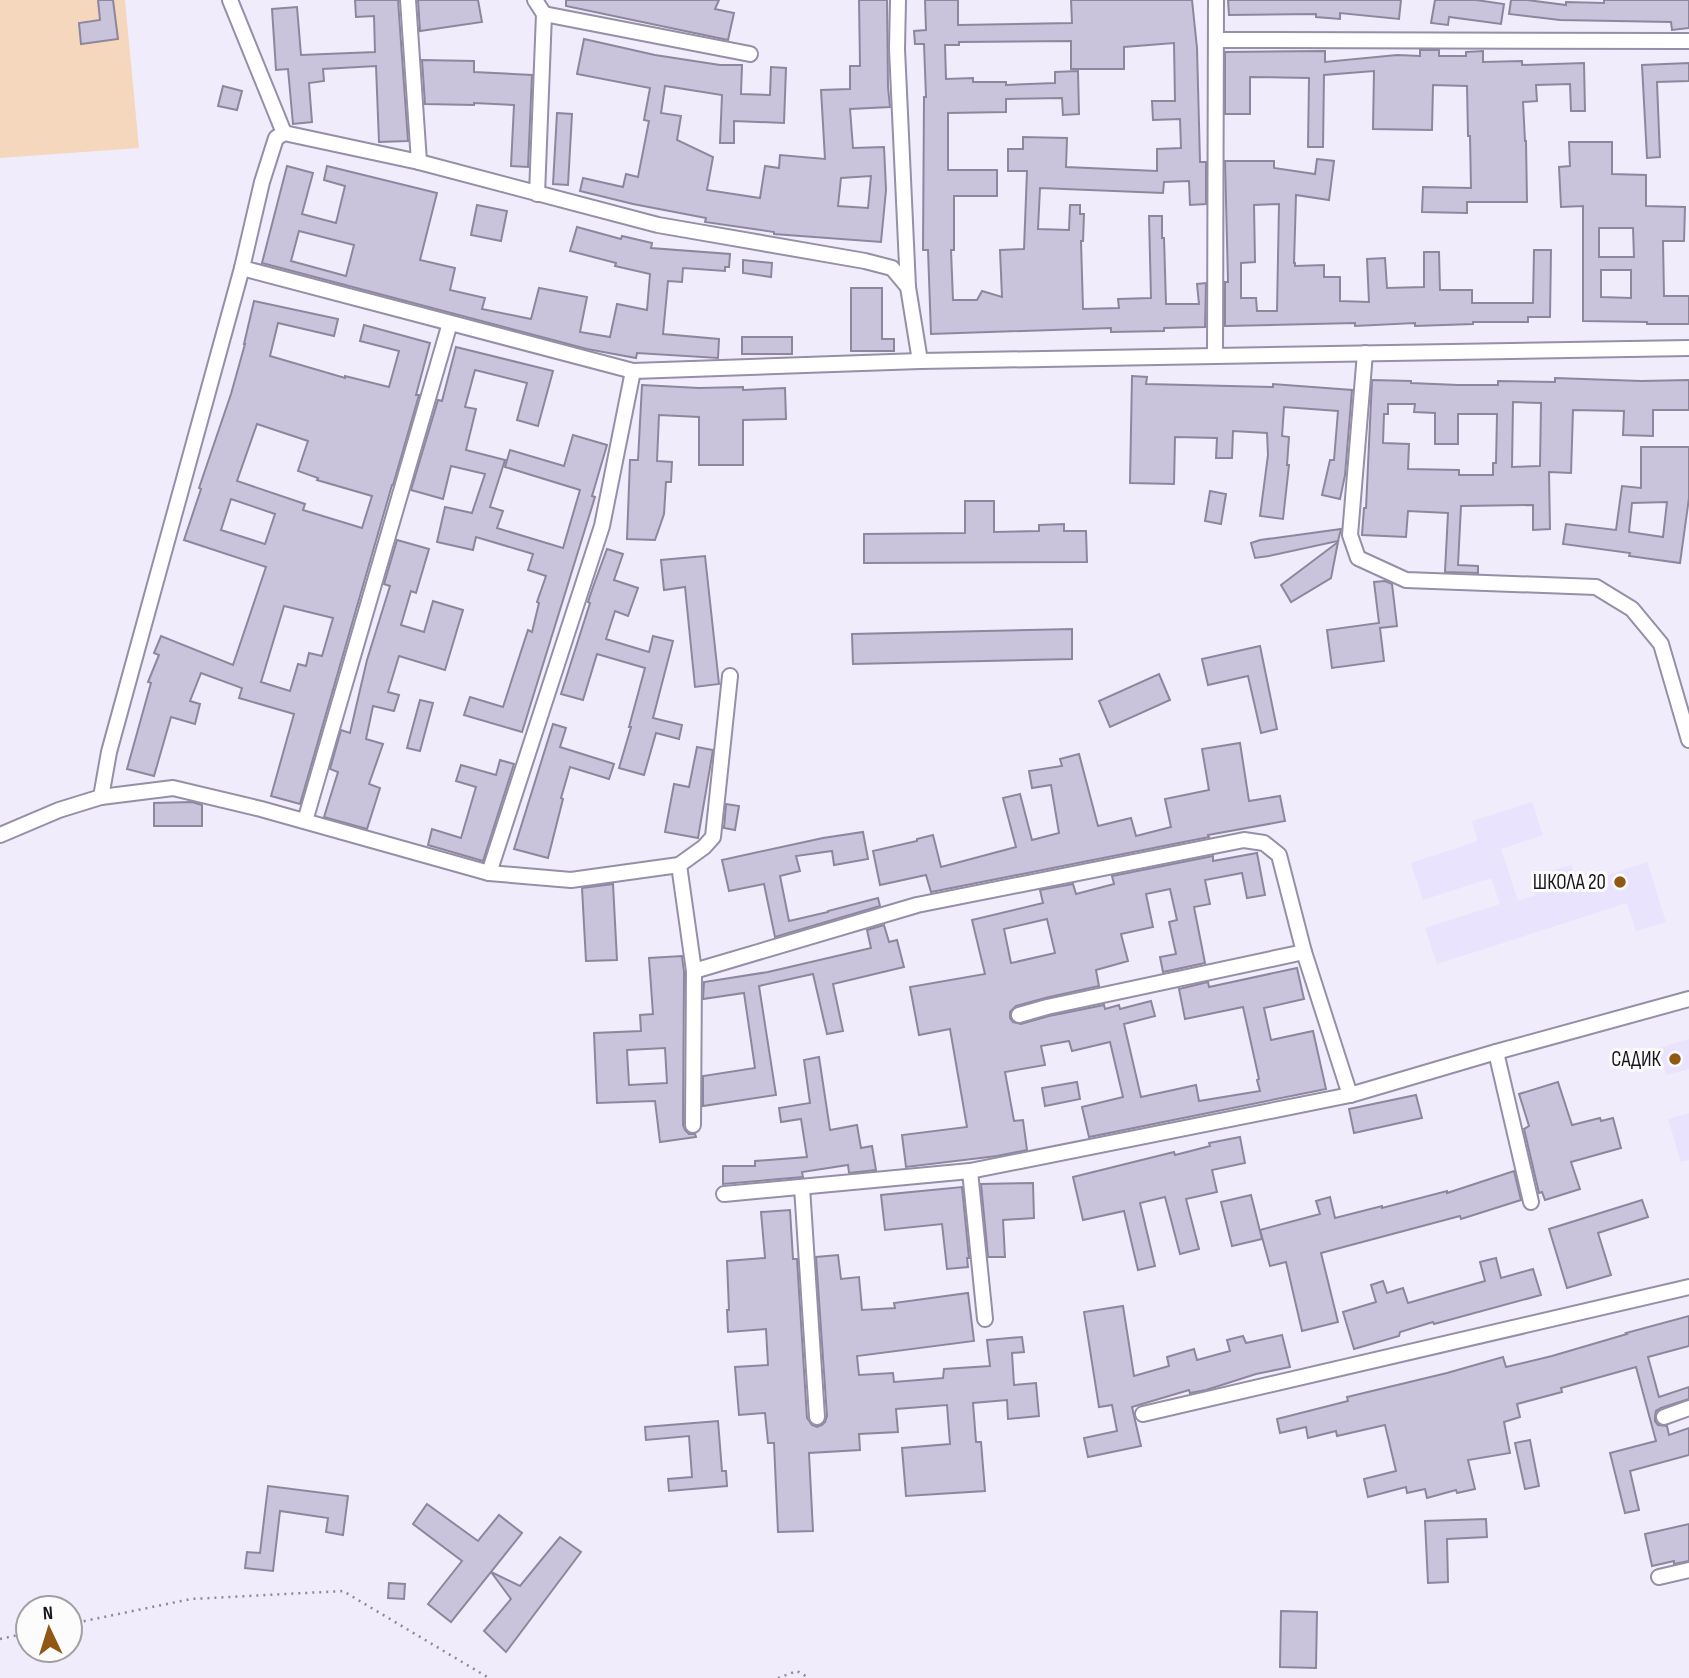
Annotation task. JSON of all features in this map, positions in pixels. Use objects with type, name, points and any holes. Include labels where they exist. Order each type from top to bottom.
[{"type":"street","points":[[230,0],[284,133]]},
{"type":"street","points":[[408,0],[419,162]]},
{"type":"street","points":[[535,0],[544,14],[537,194]]},
{"type":"street","points":[[898,0],[897,49],[908,287],[920,361]]},
{"type":"street","points":[[1215,355],[1216,0]]},
{"type":"street","points":[[544,14],[750,54]]},
{"type":"street","points":[[1217,40],[1689,41]]},
{"type":"street","points":[[101,797],[109,752],[275,138],[284,133],[419,162],[658,225],[865,261],[892,268],[908,287]]},
{"type":"street","points":[[242,268],[633,371],[920,361],[1689,348]]},
{"type":"street","points":[[305,821],[450,323]]},
{"type":"street","points":[[1365,353],[1350,535],[1358,558],[1406,580],[1596,587],[1632,609],[1661,644],[1689,740]]},
{"type":"street","points":[[489,873],[602,526],[633,371]]},
{"type":"street","points":[[0,835],[59,810],[101,797],[173,788],[305,821],[489,873],[571,880],[678,865],[704,847],[713,837],[730,676]]},
{"type":"street","points":[[694,971],[917,905],[1244,840],[1264,843],[1279,855],[1304,952],[1350,1096]]},
{"type":"street","points":[[678,865],[694,971],[693,1125]]},
{"type":"street","points":[[1019,1015],[1304,952]]},
{"type":"street","points":[[724,1194],[970,1171],[1350,1096],[1496,1052],[1689,999]]},
{"type":"street","points":[[1496,1052],[1531,1202]]},
{"type":"street","points":[[970,1171],[985,1319]]},
{"type":"street","points":[[802,1186],[817,1417]]},
{"type":"street","points":[[1143,1414],[1689,1287]]},
{"type":"street","points":[[1664,1417],[1689,1408]]},
{"type":"street","points":[[1659,1577],[1689,1570]]},
{"type":"path","points":[[84,1621],[191,1599],[343,1591],[489,1678]]},
{"type":"path","points":[[778,1678],[797,1671],[810,1678]]},
{"type":"shaded area","points":[[0,0],[125,0],[139,148],[0,158]]},
{"type":"shaded area","name":"ШКОЛА 20","points":[[1532,802],[1543,835],[1501,849],[1518,901],[1536,895],[1530,878],[1571,865],[1578,885],[1647,862],[1666,922],[1636,931],[1627,903],[1437,964],[1425,928],[1500,904],[1491,878],[1423,900],[1411,863],[1478,841],[1472,821]]},
{"type":"shaded area","name":"САДИК","points":[[1689,1039],[1689,1069],[1666,1075],[1658,1048]]},
{"type":"shaded area","name":"САДИК","points":[[1689,1113],[1689,1160],[1681,1162],[1668,1119]]},
{"type":"building","points":[[98,0],[113,0],[118,39],[81,44],[79,23],[100,20]]},
{"type":"building","points":[[355,0],[398,0],[408,141],[379,142],[376,66],[323,69],[324,81],[309,83],[312,122],[293,124],[288,69],[276,70],[272,9],[297,7],[301,55],[375,52],[374,16],[356,17]]},
{"type":"building","points":[[418,0],[478,0],[482,22],[420,31]]},
{"type":"building","points":[[566,0],[719,0],[715,9],[734,13],[728,40],[566,6]]},
{"type":"building","points":[[859,0],[887,0],[890,107],[850,109],[853,148],[884,147],[886,190],[881,242],[774,234],[705,222],[706,218],[580,191],[583,178],[623,187],[626,174],[638,177],[649,121],[644,120],[650,88],[577,74],[584,39],[655,55],[720,65],[742,65],[741,94],[770,95],[771,67],[786,68],[784,123],[734,121],[734,143],[720,143],[722,95],[665,86],[661,113],[681,116],[677,140],[713,157],[707,190],[760,198],[765,166],[779,168],[780,155],[825,159],[821,90],[850,89],[850,66],[860,66]],"holes":[[[871,176],[868,208],[838,206],[841,178]]]},
{"type":"building","points":[[925,0],[958,0],[958,25],[1072,23],[1071,0],[1192,0],[1197,48],[1200,162],[1206,162],[1206,204],[1190,205],[1189,181],[1164,182],[1163,193],[1040,188],[1038,229],[1069,230],[1070,205],[1080,205],[1080,214],[1084,214],[1081,241],[1083,309],[1119,308],[1118,299],[1151,298],[1149,216],[1162,216],[1166,304],[1199,304],[1197,284],[1206,283],[1205,327],[1164,328],[1164,331],[1111,332],[1111,328],[931,334],[928,250],[923,250],[926,97],[924,44],[915,44],[914,31],[926,30]],"holes":[[[1071,41],[1071,69],[1124,69],[1124,47],[1174,43],[1175,101],[1152,101],[1153,120],[1180,119],[1181,148],[1157,149],[1157,171],[1066,167],[1067,138],[1023,137],[1023,149],[1008,149],[1008,171],[1027,171],[1024,249],[1000,250],[1002,297],[982,291],[977,300],[953,300],[951,250],[954,250],[954,196],[997,196],[997,170],[948,170],[948,113],[1006,112],[1006,99],[1062,98],[1063,115],[1079,114],[1078,71],[1055,72],[1055,83],[1006,85],[1006,82],[973,82],[973,78],[946,79],[945,45],[959,45],[959,42]]]},
{"type":"building","points":[[1228,0],[1401,0],[1399,19],[1340,13],[1340,19],[1316,17],[1316,14],[1229,15]]},
{"type":"building","points":[[1435,0],[1476,0],[1504,4],[1501,24],[1449,17],[1448,25],[1431,23]]},
{"type":"building","points":[[1511,0],[1566,5],[1566,2],[1604,3],[1604,0],[1689,0],[1689,28],[1672,30],[1671,22],[1560,20],[1509,14]]},
{"type":"building","points":[[1420,50],[1439,50],[1439,56],[1466,56],[1466,52],[1483,51],[1483,62],[1522,61],[1522,65],[1584,63],[1585,111],[1571,111],[1570,84],[1536,85],[1537,101],[1523,102],[1527,202],[1467,202],[1467,213],[1422,212],[1423,187],[1471,188],[1467,86],[1433,85],[1432,130],[1373,129],[1374,71],[1324,75],[1323,147],[1308,147],[1309,78],[1250,77],[1250,114],[1225,114],[1225,52],[1325,51],[1325,62],[1397,55],[1420,56]]},
{"type":"building","points":[[422,60],[474,61],[474,72],[532,75],[528,167],[511,166],[514,105],[425,104]]},
{"type":"building","points":[[1689,63],[1689,81],[1657,82],[1660,157],[1647,158],[1642,65]]},
{"type":"building","points":[[223,86],[242,91],[237,110],[218,106]]},
{"type":"building","points":[[557,113],[572,114],[568,185],[553,184]]},
{"type":"building","points":[[1569,142],[1612,142],[1612,174],[1646,175],[1646,206],[1685,207],[1684,241],[1663,241],[1664,296],[1689,296],[1689,324],[1583,321],[1583,206],[1561,207],[1559,167],[1570,166]],"holes":[[[1599,228],[1633,228],[1634,257],[1599,257]],[[1601,270],[1631,270],[1631,298],[1601,297]]]},
{"type":"building","points":[[1317,159],[1334,161],[1329,200],[1296,195],[1294,263],[1295,266],[1324,265],[1324,277],[1340,277],[1340,301],[1369,302],[1367,259],[1385,258],[1387,288],[1424,287],[1424,252],[1439,252],[1440,290],[1472,290],[1472,303],[1533,303],[1534,250],[1551,250],[1550,317],[1528,317],[1528,322],[1415,326],[1415,323],[1355,326],[1355,323],[1225,326],[1225,282],[1228,282],[1225,161],[1274,161],[1274,168],[1315,174]],"holes":[[[1279,204],[1277,311],[1257,311],[1256,298],[1241,298],[1241,263],[1255,262],[1254,205]]]},
{"type":"building","points":[[287,166],[313,173],[302,214],[336,223],[345,186],[324,180],[327,166],[437,193],[420,260],[455,268],[450,290],[485,298],[482,309],[531,319],[539,288],[587,297],[580,332],[610,337],[617,304],[647,310],[650,274],[570,251],[577,227],[621,239],[622,236],[652,243],[651,248],[730,254],[729,267],[725,267],[725,271],[683,268],[682,282],[668,281],[663,334],[719,339],[718,358],[637,353],[636,358],[587,349],[262,263]],"holes":[[[299,231],[354,245],[346,276],[291,261]]]},
{"type":"building","points":[[477,205],[507,211],[501,241],[471,235]]},
{"type":"building","points":[[743,260],[772,263],[771,277],[743,273]]},
{"type":"building","points":[[851,288],[882,288],[882,339],[894,339],[894,351],[851,351]]},
{"type":"building","points":[[254,301],[338,319],[334,336],[278,323],[270,356],[345,378],[389,387],[399,351],[360,341],[364,325],[430,343],[416,395],[419,395],[300,804],[271,796],[294,714],[239,698],[242,688],[201,673],[190,701],[200,704],[195,724],[171,717],[154,776],[127,769],[151,683],[148,682],[159,655],[154,653],[161,636],[233,665],[266,567],[184,540],[231,394]],"holes":[[[257,424],[308,441],[298,471],[318,478],[317,480],[372,496],[362,528],[303,510],[305,504],[237,481]],[[231,499],[275,514],[265,544],[221,530]],[[284,606],[333,618],[322,656],[309,653],[306,666],[298,664],[290,691],[261,682]]]},
{"type":"building","points":[[742,337],[792,337],[792,354],[742,354]]},
{"type":"building","points":[[456,347],[553,371],[538,426],[517,420],[527,383],[475,370],[465,407],[476,409],[466,450],[505,460],[490,507],[503,511],[497,528],[563,548],[580,490],[505,467],[510,450],[564,466],[573,435],[607,445],[592,496],[595,497],[522,732],[464,715],[470,697],[503,707],[528,630],[532,632],[539,603],[537,602],[546,576],[528,570],[533,554],[476,537],[473,550],[437,542],[445,507],[472,513],[485,474],[451,466],[443,499],[411,490],[438,400],[442,401]]},
{"type":"building","points":[[1132,376],[1147,377],[1146,384],[1273,387],[1273,384],[1352,390],[1345,475],[1340,499],[1322,495],[1330,460],[1334,460],[1338,411],[1284,407],[1282,436],[1289,437],[1289,465],[1283,519],[1260,516],[1268,455],[1267,433],[1233,431],[1232,458],[1216,458],[1217,438],[1175,437],[1174,484],[1130,483]]},
{"type":"building","points":[[1555,378],[1689,380],[1689,410],[1653,410],[1653,436],[1623,435],[1624,411],[1573,410],[1571,473],[1549,472],[1550,529],[1533,530],[1533,505],[1461,506],[1458,565],[1478,566],[1478,573],[1445,572],[1448,513],[1408,511],[1406,537],[1362,535],[1366,508],[1372,380],[1458,385],[1498,385],[1498,381],[1555,382]],"holes":[[[1513,402],[1541,403],[1540,466],[1512,467]],[[1388,404],[1415,404],[1414,412],[1435,413],[1435,444],[1458,444],[1458,414],[1497,414],[1496,463],[1493,463],[1493,475],[1459,475],[1459,470],[1408,469],[1409,444],[1383,443],[1384,414],[1388,414]]]},
{"type":"building","points":[[642,385],[743,387],[743,390],[785,388],[786,419],[743,420],[743,465],[699,465],[699,417],[659,415],[657,461],[672,462],[671,482],[666,482],[664,514],[655,540],[627,539],[630,460],[638,460]]},
{"type":"building","points":[[1641,447],[1689,447],[1689,498],[1680,563],[1563,544],[1566,524],[1616,530],[1622,486],[1641,488]],"holes":[[[1667,502],[1663,537],[1629,532],[1632,503]]]},
{"type":"building","points":[[1210,491],[1226,494],[1221,524],[1205,521]]},
{"type":"building","points":[[965,501],[994,501],[994,532],[1039,531],[1039,525],[1064,524],[1064,531],[1086,531],[1087,562],[864,563],[864,534],[965,533]]},
{"type":"building","points":[[1341,529],[1338,541],[1269,556],[1255,558],[1251,543],[1260,540]]},
{"type":"building","points":[[397,540],[429,549],[416,593],[411,591],[401,625],[424,632],[433,601],[463,610],[445,670],[399,656],[388,692],[399,695],[394,711],[373,706],[366,739],[383,744],[369,784],[380,788],[367,829],[324,817],[338,772],[330,769],[341,730],[350,733],[367,660],[390,586],[384,584]]},
{"type":"building","points":[[1338,542],[1331,578],[1291,602],[1281,585]]},
{"type":"building","points":[[607,549],[623,554],[614,580],[638,588],[628,616],[615,611],[606,639],[649,652],[653,636],[673,641],[653,718],[682,725],[679,739],[656,733],[644,775],[619,768],[645,668],[597,654],[583,700],[561,694]]},
{"type":"building","points":[[705,556],[719,684],[695,687],[685,587],[664,590],[661,560]]},
{"type":"building","points":[[1385,581],[1392,584],[1397,626],[1380,628],[1384,661],[1332,668],[1327,630],[1379,623],[1374,582]]},
{"type":"building","points":[[1072,629],[1072,659],[853,664],[852,634]]},
{"type":"building","points":[[1260,646],[1277,729],[1261,733],[1248,676],[1208,685],[1202,659]]},
{"type":"building","points":[[1159,674],[1170,700],[1110,727],[1099,701]]},
{"type":"building","points":[[420,700],[433,703],[420,751],[407,748]]},
{"type":"building","points":[[553,724],[566,728],[560,747],[614,764],[609,779],[570,767],[548,858],[514,849]]},
{"type":"building","points":[[1240,743],[1249,801],[1280,796],[1285,821],[931,892],[926,875],[880,885],[873,851],[933,835],[941,867],[1016,847],[1003,798],[1020,794],[1032,840],[1059,833],[1051,785],[1032,788],[1029,771],[1062,766],[1060,759],[1079,754],[1098,826],[1131,818],[1136,836],[1171,827],[1165,799],[1209,790],[1202,749]]},
{"type":"building","points":[[697,747],[713,750],[698,838],[665,832],[674,784],[689,787]]},
{"type":"building","points":[[500,760],[514,764],[483,861],[428,845],[432,829],[461,838],[476,787],[456,781],[461,765],[496,775]]},
{"type":"building","points":[[192,802],[202,805],[202,826],[154,826],[154,803]]},
{"type":"building","points":[[726,804],[739,806],[735,830],[724,828]]},
{"type":"building","points":[[863,832],[868,859],[834,865],[832,851],[796,856],[800,871],[780,876],[789,921],[878,898],[880,906],[775,937],[764,884],[729,891],[722,860]]},
{"type":"building","points":[[1257,853],[1265,895],[1247,898],[1242,873],[1205,880],[1210,904],[1194,907],[1205,963],[1163,972],[1160,957],[1176,954],[1169,922],[1177,920],[1170,889],[1146,894],[1153,927],[1121,934],[1128,961],[1096,970],[1099,986],[1016,1006],[1010,1012],[1010,1018],[1021,1024],[1104,1005],[1105,1009],[1119,1005],[1120,1009],[1151,1001],[1155,1016],[1124,1024],[1141,1097],[1196,1085],[1199,1101],[1260,1091],[1243,1007],[1185,1019],[1179,989],[1208,982],[1209,987],[1297,968],[1304,999],[1264,1008],[1271,1040],[1313,1031],[1326,1089],[1089,1137],[1082,1107],[1123,1097],[1110,1042],[1072,1051],[1069,1041],[1041,1046],[1045,1065],[1005,1072],[1014,1121],[1023,1120],[1027,1150],[906,1167],[902,1135],[967,1127],[950,1029],[919,1035],[910,987],[985,974],[972,920],[1043,903],[1040,890],[1073,884],[1076,894],[1114,884],[1112,876],[1213,856],[1213,861]],"holes":[[[1047,919],[1055,953],[1011,963],[1004,929]]]},
{"type":"building","points":[[613,884],[617,960],[586,961],[582,888]]},
{"type":"building","points":[[884,925],[889,942],[897,940],[904,967],[833,984],[843,1031],[827,1034],[813,974],[759,986],[776,1095],[703,1106],[703,1076],[755,1068],[744,993],[703,999],[704,982],[768,972],[871,948],[867,930]]},
{"type":"building","points":[[682,956],[683,1125],[689,1134],[695,1134],[696,1137],[660,1142],[655,1101],[597,1103],[594,1033],[641,1031],[640,1015],[653,1014],[649,958]],"holes":[[[665,1048],[667,1083],[629,1085],[627,1050]]]},
{"type":"building","points":[[819,1057],[830,1130],[857,1125],[861,1148],[872,1146],[876,1170],[849,1173],[848,1165],[802,1172],[803,1177],[723,1184],[723,1166],[755,1166],[755,1161],[807,1157],[801,1119],[781,1122],[779,1108],[810,1103],[804,1060]]},
{"type":"building","points":[[1077,1082],[1080,1099],[1045,1106],[1042,1088]]},
{"type":"building","points":[[1558,1082],[1572,1125],[1600,1118],[1601,1121],[1613,1118],[1621,1148],[1571,1162],[1580,1189],[1545,1200],[1542,1192],[1539,1193],[1524,1129],[1529,1126],[1519,1094]]},
{"type":"building","points":[[1416,1095],[1422,1118],[1354,1133],[1349,1109]]},
{"type":"building","points":[[1240,1137],[1245,1163],[1212,1170],[1217,1192],[1186,1199],[1199,1249],[1180,1254],[1165,1197],[1140,1203],[1155,1266],[1138,1270],[1124,1211],[1083,1220],[1073,1177],[1174,1152],[1175,1155],[1210,1146],[1209,1143]]},
{"type":"building","points":[[1514,1171],[1521,1200],[1461,1219],[1460,1216],[1321,1253],[1338,1322],[1302,1331],[1286,1262],[1270,1266],[1260,1230],[1320,1214],[1316,1201],[1330,1197],[1335,1218],[1447,1193]]},
{"type":"building","points":[[1033,1183],[1034,1218],[1003,1220],[1005,1257],[988,1257],[981,1184]]},
{"type":"building","points":[[962,1187],[968,1267],[947,1269],[942,1224],[885,1230],[881,1195]]},
{"type":"building","points":[[1251,1195],[1262,1239],[1232,1246],[1221,1202]]},
{"type":"building","points":[[1642,1200],[1648,1217],[1598,1233],[1611,1275],[1567,1288],[1549,1229]]},
{"type":"building","points":[[790,1210],[793,1259],[797,1259],[807,1418],[812,1425],[822,1425],[827,1416],[816,1257],[838,1255],[841,1279],[859,1277],[862,1310],[895,1308],[894,1303],[968,1293],[974,1341],[857,1356],[859,1375],[893,1373],[894,1382],[943,1378],[944,1369],[990,1366],[987,1340],[1022,1337],[1024,1352],[1012,1353],[1014,1385],[1036,1383],[1039,1416],[1008,1419],[1007,1400],[973,1403],[976,1442],[981,1442],[985,1491],[906,1496],[902,1448],[950,1444],[947,1405],[896,1409],[898,1432],[859,1434],[860,1450],[809,1453],[813,1531],[778,1532],[774,1443],[768,1443],[765,1413],[739,1415],[735,1367],[768,1365],[766,1329],[728,1332],[727,1261],[765,1258],[761,1212]]},
{"type":"building","points":[[1496,1258],[1501,1278],[1533,1269],[1541,1295],[1434,1324],[1433,1322],[1400,1332],[1399,1336],[1354,1349],[1343,1312],[1376,1302],[1371,1285],[1383,1281],[1387,1293],[1403,1288],[1408,1303],[1485,1281],[1480,1262]]},
{"type":"building","points":[[1123,1306],[1134,1376],[1169,1366],[1167,1357],[1194,1349],[1197,1360],[1230,1351],[1227,1340],[1243,1336],[1246,1343],[1282,1335],[1290,1367],[1256,1374],[1206,1390],[1190,1393],[1189,1390],[1132,1407],[1141,1446],[1088,1457],[1084,1438],[1117,1431],[1112,1405],[1099,1407],[1084,1312]]},
{"type":"building","points":[[1689,1316],[1689,1346],[1648,1357],[1659,1397],[1689,1387],[1689,1399],[1656,1411],[1655,1421],[1658,1425],[1667,1426],[1669,1435],[1689,1428],[1689,1455],[1630,1471],[1639,1510],[1625,1513],[1610,1453],[1656,1441],[1636,1367],[1561,1388],[1562,1392],[1517,1404],[1520,1417],[1504,1422],[1510,1453],[1468,1460],[1475,1489],[1457,1493],[1456,1490],[1427,1498],[1425,1489],[1407,1493],[1406,1487],[1368,1497],[1364,1479],[1396,1471],[1385,1425],[1337,1436],[1336,1431],[1308,1438],[1306,1427],[1280,1433],[1277,1419],[1348,1401],[1347,1397],[1503,1357],[1506,1367]]},
{"type":"building","points":[[718,1421],[722,1471],[726,1471],[727,1486],[669,1491],[668,1479],[692,1477],[689,1436],[646,1440],[645,1427]]},
{"type":"building","points":[[1530,1440],[1539,1486],[1525,1489],[1515,1443]]},
{"type":"building","points":[[268,1486],[348,1496],[343,1535],[326,1532],[328,1518],[280,1511],[273,1571],[245,1568],[247,1552],[260,1553]]},
{"type":"building","points":[[427,1504],[478,1541],[499,1515],[522,1533],[451,1622],[428,1604],[462,1561],[413,1524]]},
{"type":"building","points":[[1486,1519],[1487,1537],[1447,1539],[1448,1582],[1428,1583],[1425,1521]]},
{"type":"building","points":[[1689,1524],[1689,1561],[1652,1566],[1645,1534]]},
{"type":"building","points":[[560,1537],[581,1552],[506,1652],[484,1631],[511,1599],[491,1572],[520,1586]]},
{"type":"building","points":[[389,1583],[405,1584],[404,1599],[388,1598]]},
{"type":"building","points":[[1281,1611],[1317,1612],[1316,1668],[1280,1667]]},
{"type":"place","name":"ШКОЛА 20","points":[[1620,882]]},
{"type":"place","name":"САДИК","points":[[1675,1059]]}]
